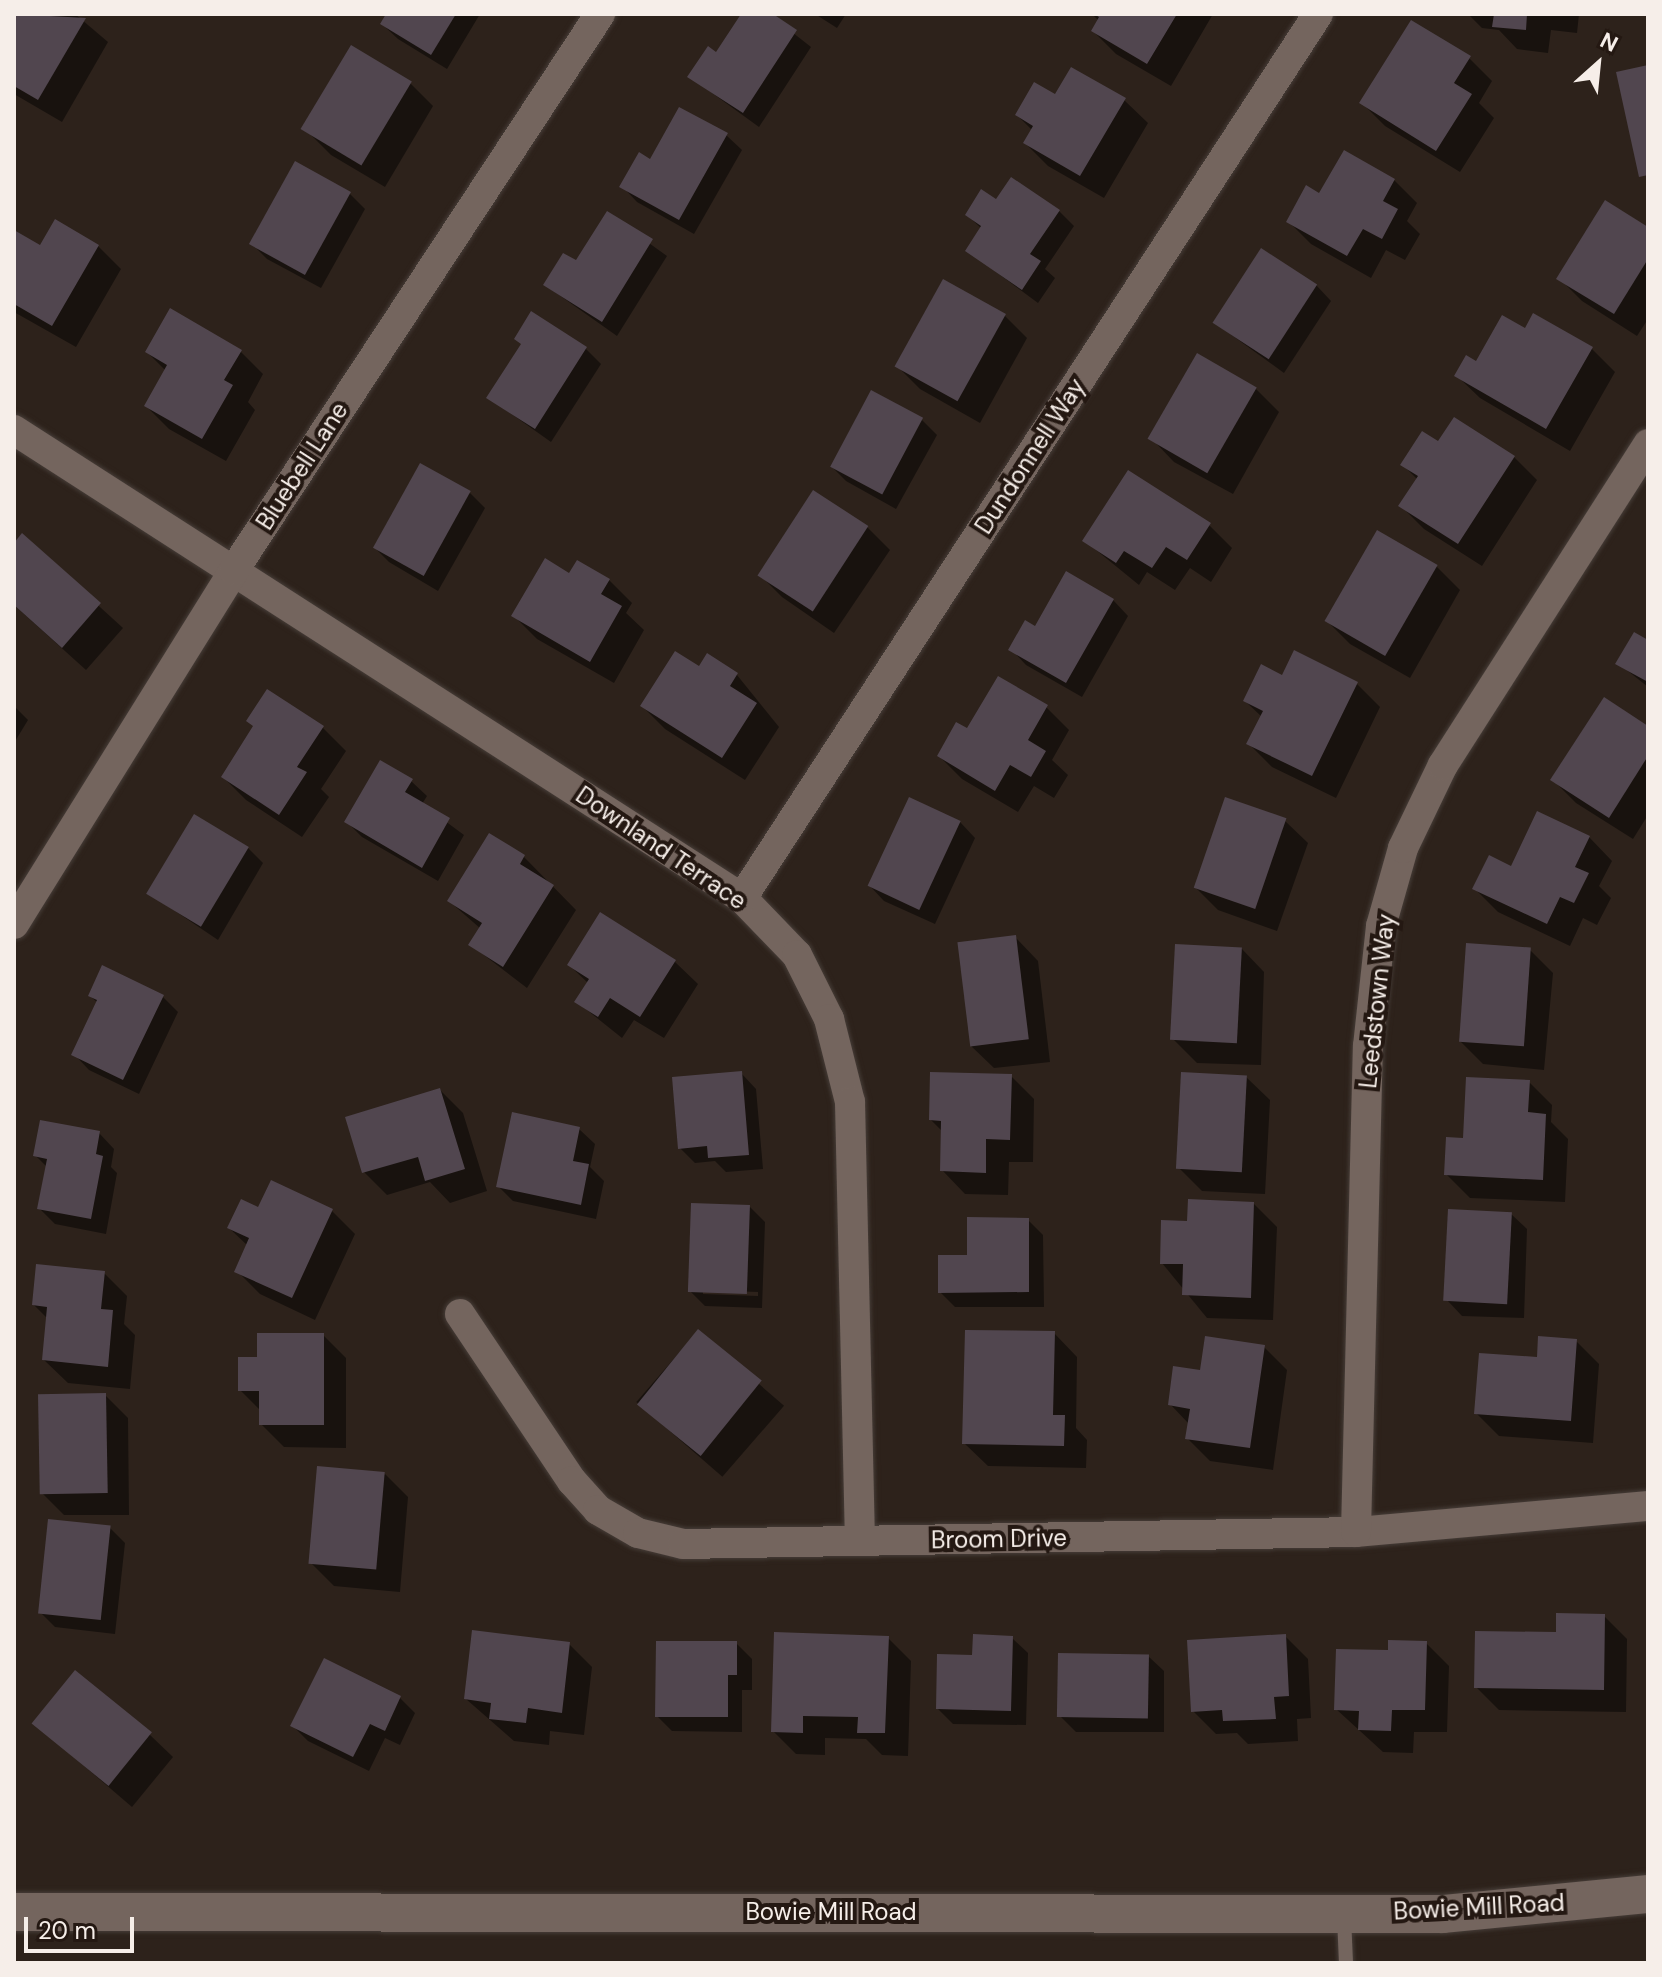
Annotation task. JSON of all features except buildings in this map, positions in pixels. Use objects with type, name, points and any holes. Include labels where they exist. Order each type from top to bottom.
[{"type":"street","name":"Bluebell Lane","points":[[14,924],[234,570],[600,14]]},
{"type":"street","name":"Dundonnell Way","points":[[742,898],[1318,14]]},
{"type":"street","name":"Downland Terrace","points":[[14,430],[742,898],[797,955],[816,988],[850,1102],[860,1541]]},
{"type":"street","name":"Leedstown Way","points":[[1356,1532],[1368,1046],[1381,926],[1403,848],[1443,765],[1648,444]]},
{"type":"street","name":"Broom Drive","points":[[460,1314],[572,1481],[616,1524],[683,1544],[1356,1532],[1648,1506]]},
{"type":"street","name":"Bowie Mill Road","points":[[14,1912],[1443,1914],[1648,1894]]},
{"type":"lane","points":[[1344,1912],[1346,1963]]}]
